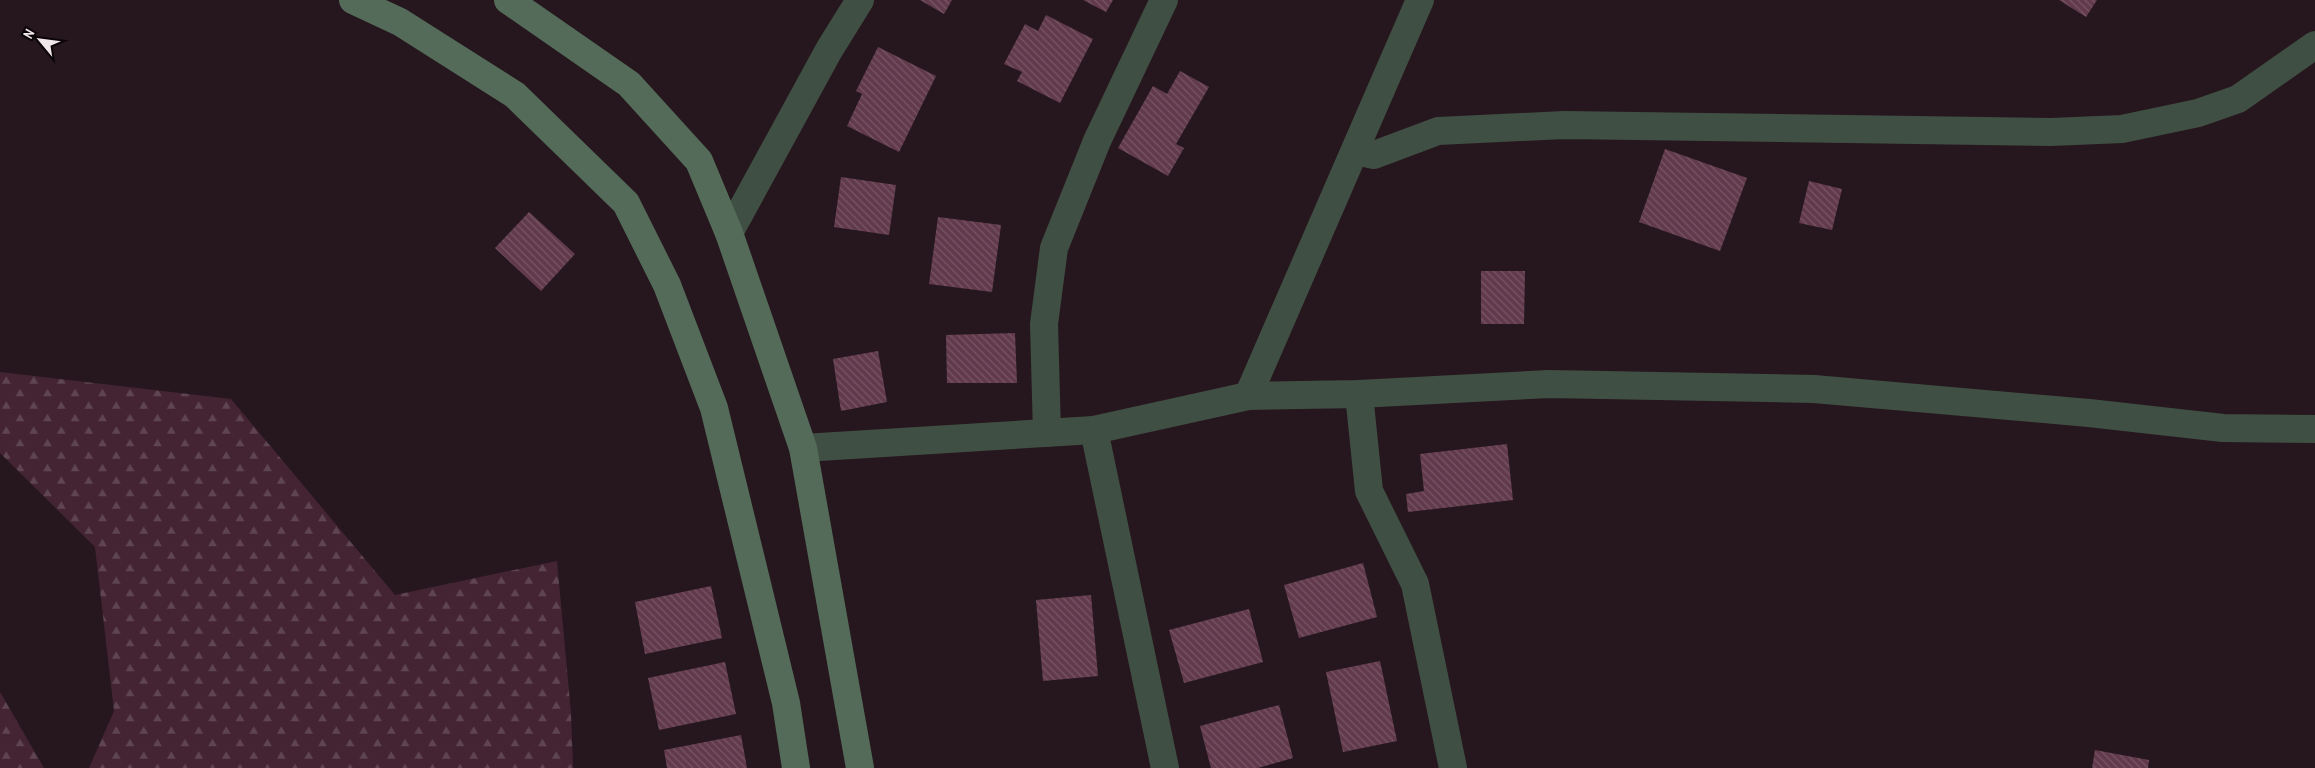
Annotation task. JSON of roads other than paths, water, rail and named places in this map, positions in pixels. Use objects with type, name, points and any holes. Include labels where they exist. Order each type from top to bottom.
[{"type":"main road","points":[[353,0],[400,22],[515,95],[626,203],[667,285],[714,408],[786,703],[796,768]]},
{"type":"main road","points":[[508,0],[630,84],[699,161],[730,233],[803,448],[860,768]]},
{"type":"street","points":[[730,233],[829,50],[860,0]]},
{"type":"street","points":[[1047,432],[1044,324],[1054,248],[1097,141],[1164,0]]},
{"type":"street","points":[[1248,396],[1420,0]]},
{"type":"street","points":[[1356,151],[1374,155],[1389,151],[1438,131],[1485,127],[1564,125],[2052,132],[2122,129],[2157,124],[2198,113],[2238,99],[2315,45]]},
{"type":"street","points":[[803,448],[1094,430],[1248,396],[1359,394],[1549,384],[1814,390],[2089,413],[2223,428],[2315,429]]},
{"type":"street","points":[[1359,394],[1369,491],[1415,584],[1453,768]]},
{"type":"street","points":[[1094,430],[1165,768]]}]
